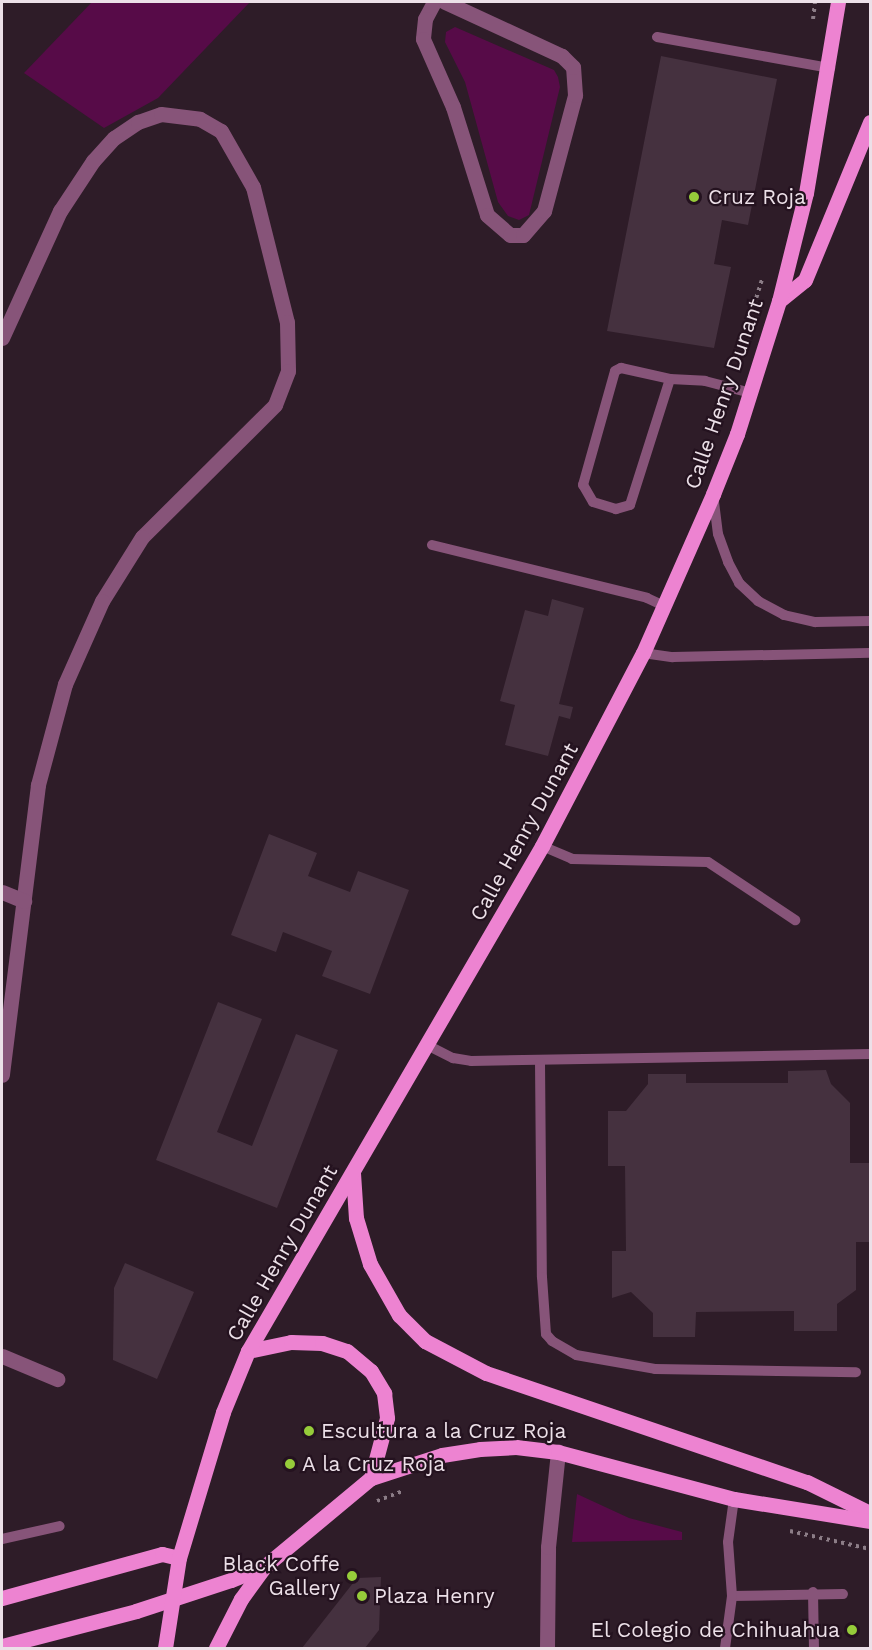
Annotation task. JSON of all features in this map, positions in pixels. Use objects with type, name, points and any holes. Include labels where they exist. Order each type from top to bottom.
[{"type":"main road","name":"Calle Henry Dunant","points":[[165,1648],[179,1558],[220,1423],[248,1351],[354,1173],[542,846],[643,653],[713,494],[751,393],[779,301],[806,193],[830,68],[838,2]]},
{"type":"main road","points":[[779,301],[806,280],[870,122]]},
{"type":"main road","points":[[354,1173],[356,1218],[370,1264],[399,1315],[425,1341],[486,1373],[807,1482],[870,1513]]},
{"type":"main road","points":[[248,1351],[291,1342],[322,1344],[347,1351],[371,1371],[384,1393],[387,1418],[371,1478]]},
{"type":"main road","points":[[216,1648],[241,1599],[266,1566],[371,1478],[442,1455],[480,1449],[516,1447],[558,1452],[734,1499],[870,1521]]},
{"type":"main road","points":[[2,1598],[162,1554],[179,1558]]},
{"type":"main road","points":[[2,1648],[172,1599],[266,1566]]},
{"type":"street","points":[[434,2],[425,19],[423,39],[453,107],[487,215],[510,235],[523,235],[544,211],[575,95],[573,67],[562,56],[445,2]]},
{"type":"street","points":[[2,338],[60,212],[93,161],[114,138],[138,122],[161,114],[200,119],[221,131],[253,187],[287,322],[289,350],[286,380],[275,405],[264,417],[142,537],[102,601],[65,684],[48,736],[38,784],[2,1075]]},
{"type":"street","points":[[2,892],[24,902]]},
{"type":"street","points":[[2,1356],[57,1379]]},
{"type":"street","points":[[547,1648],[548,1546],[558,1452]]},
{"type":"lane","points":[[657,37],[830,68]]},
{"type":"lane","points":[[670,379],[630,505],[616,509],[593,502],[583,485],[611,378],[621,368],[670,379],[705,381],[751,393]]},
{"type":"lane","points":[[713,494],[718,534],[728,562],[739,583],[758,602],[784,615],[814,622],[870,621]]},
{"type":"lane","points":[[432,545],[647,598],[664,606]]},
{"type":"lane","points":[[643,653],[673,657],[870,652]]},
{"type":"lane","points":[[542,846],[572,859],[708,862],[795,920]]},
{"type":"lane","points":[[427,1046],[453,1058],[471,1061],[540,1062],[870,1054]]},
{"type":"lane","points":[[540,1062],[542,1277],[546,1334],[552,1341],[576,1355],[655,1369],[856,1372]]},
{"type":"lane","points":[[724,1648],[732,1596],[728,1542],[734,1499]]},
{"type":"lane","points":[[2,1539],[60,1526]]},
{"type":"lane","points":[[732,1596],[813,1592],[843,1594]]},
{"type":"lane","points":[[813,1592],[814,1648]]},
{"type":"path","points":[[812,22],[815,2]]},
{"type":"path","points":[[750,319],[765,267]]},
{"type":"path","points":[[368,1505],[409,1489]]},
{"type":"path","points":[[778,1528],[870,1549]]},
{"type":"shaded area","points":[[92,2],[250,2],[158,98],[104,128],[24,73]]},
{"type":"shaded area","points":[[455,27],[554,70],[558,77],[560,87],[529,215],[519,220],[508,216],[498,202],[465,82],[445,42],[446,32]]},
{"type":"shaded area","points":[[577,1494],[629,1518],[682,1532],[682,1540],[572,1542]]},
{"type":"building","name":"Cruz Roja","points":[[661,56],[777,79],[748,225],[722,220],[714,264],[731,267],[714,348],[607,331]]},
{"type":"building","points":[[552,599],[584,608],[559,704],[573,707],[570,719],[559,716],[548,756],[505,745],[515,705],[500,701],[525,610],[548,616]]},
{"type":"building","points":[[269,834],[317,853],[308,876],[350,892],[358,871],[409,890],[370,994],[322,976],[332,951],[283,932],[276,952],[231,935]]},
{"type":"building","points":[[218,1002],[262,1019],[217,1132],[252,1146],[296,1034],[338,1050],[277,1208],[156,1160]]},
{"type":"building","points":[[826,1070],[831,1084],[850,1103],[850,1163],[870,1163],[870,1242],[856,1242],[856,1290],[837,1304],[837,1331],[794,1331],[794,1311],[696,1312],[695,1337],[653,1337],[653,1313],[631,1292],[612,1298],[612,1251],[626,1251],[625,1166],[608,1166],[608,1111],[626,1111],[648,1084],[648,1074],[686,1074],[686,1083],[788,1083],[788,1071]]},
{"type":"building","points":[[125,1263],[194,1292],[157,1379],[113,1360],[114,1288]]},
{"type":"building","name":"Plaza Henry","points":[[381,1577],[379,1630],[365,1648],[302,1648],[357,1578]]},
{"type":"place","name":"Cruz Roja","points":[[694,197]]},
{"type":"place","name":"Escultura a la Cruz Roja","points":[[309,1431]]},
{"type":"place","name":"A la Cruz Roja","points":[[290,1464]]},
{"type":"place","name":"Black Coffe Gallery","points":[[352,1576]]},
{"type":"place","name":"Plaza Henry","points":[[362,1596]]},
{"type":"place","name":"El Colegio de Chihuahua","points":[[852,1630]]}]
